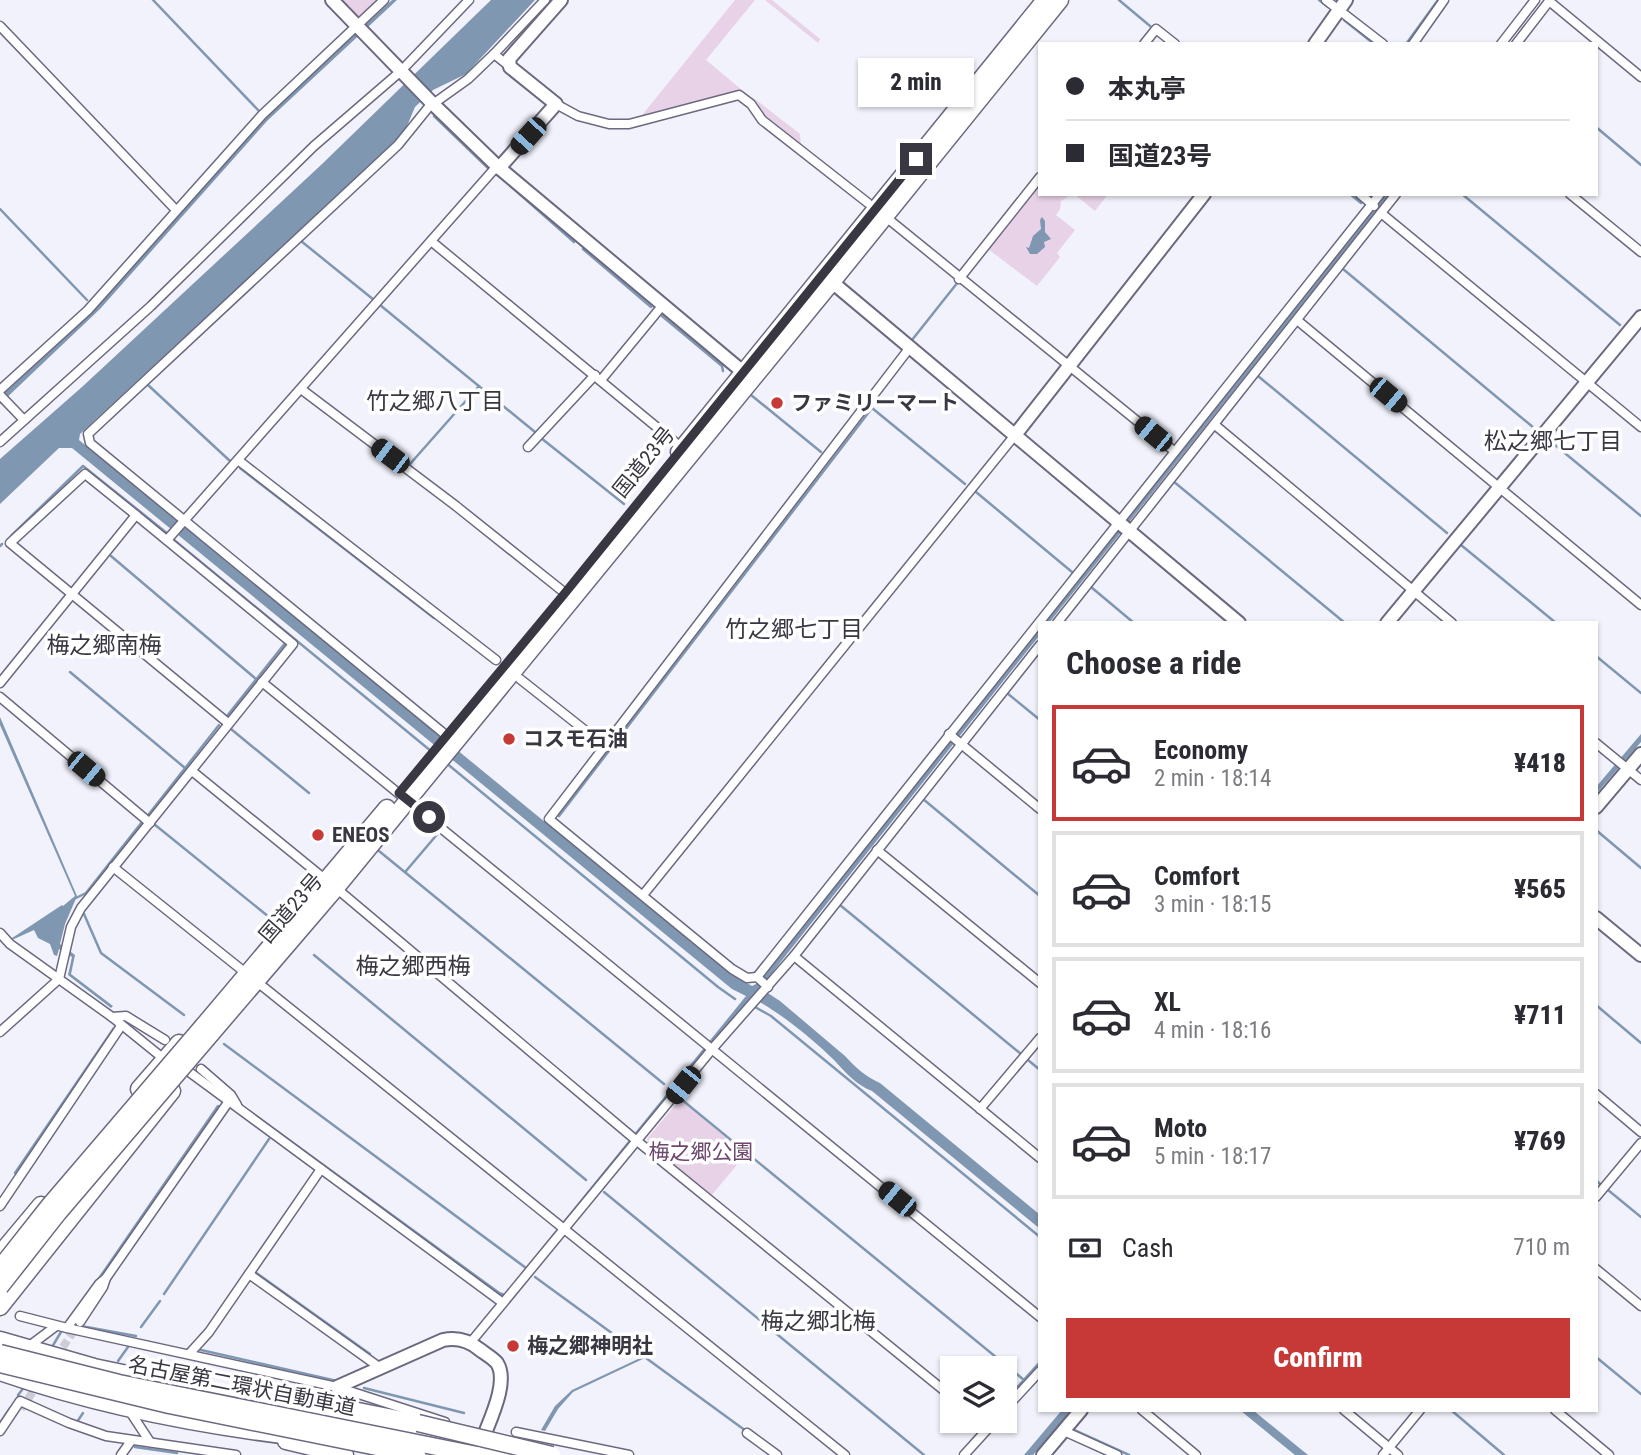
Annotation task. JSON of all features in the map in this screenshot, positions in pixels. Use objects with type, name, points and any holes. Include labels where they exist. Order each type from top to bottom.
[{"type":"highway","name":"国道23号","points":[[827,278],[1045,0]]},
{"type":"highway","name":"国道23号","points":[[449,739],[827,278],[1060,0]]},
{"type":"highway","name":"国道23号","points":[[0,1268],[75,1175],[207,1030],[331,884],[435,759],[682,448],[747,376]]},
{"type":"highway","points":[[3,1243],[197,1022],[252,978]]},
{"type":"highway","points":[[0,1307],[195,1070],[242,1007],[252,978]]},
{"type":"highway","name":"国道23号","points":[[0,1287],[207,1030]]},
{"type":"highway","points":[[0,1340],[25,1349],[114,1371],[515,1455]]},
{"type":"highway","points":[[0,1352],[105,1390],[168,1417]]},
{"type":"highway","name":"名古屋第二環状自動車道","points":[[0,1352],[119,1383],[480,1448]]},
{"type":"highway","name":"名古屋第二環状自動車道","points":[[0,1364],[158,1403],[416,1455]]},
{"type":"highway","points":[[114,1371],[243,1390],[418,1423],[553,1455]]},
{"type":"highway","points":[[0,1372],[62,1393],[129,1410],[397,1455]]},
{"type":"highway","points":[[252,1432],[345,1455]]},
{"type":"street","points":[[332,0],[431,103],[498,167],[747,376]]},
{"type":"street","points":[[0,390],[88,310],[262,115],[361,30],[384,0]]},
{"type":"street","points":[[0,442],[152,306],[314,146],[403,74],[469,0]]},
{"type":"street","points":[[449,739],[89,443],[88,433],[398,145],[431,103],[468,79],[545,0]]},
{"type":"street","points":[[510,67],[509,59],[561,0]]},
{"type":"street","points":[[1326,0],[1342,5],[1381,42]]},
{"type":"street","points":[[1414,42],[1444,0]]},
{"type":"street","points":[[1502,42],[1535,0]]},
{"type":"street","points":[[1518,42],[1550,0],[1641,77]]},
{"type":"street","points":[[1316,42],[1342,5]]},
{"type":"street","points":[[0,26],[176,210]]},
{"type":"street","points":[[1146,42],[1156,29],[1172,42]]},
{"type":"street","points":[[494,54],[556,104],[578,116],[609,124],[629,124],[739,95],[751,104],[762,120],[868,202]]},
{"type":"street","points":[[170,537],[431,241],[556,104]]},
{"type":"street","points":[[959,279],[1038,180]]},
{"type":"street","points":[[643,895],[1015,435],[1202,196]]},
{"type":"street","points":[[1362,196],[1641,427]]},
{"type":"street","points":[[1039,621],[1378,196]]},
{"type":"street","points":[[1059,621],[1394,196]]},
{"type":"street","points":[[1572,196],[1641,252]]},
{"type":"street","points":[[892,222],[1174,451]]},
{"type":"street","points":[[431,241],[682,448]]},
{"type":"street","points":[[827,278],[1237,621]]},
{"type":"street","points":[[528,447],[598,377],[662,306]]},
{"type":"street","points":[[1389,621],[1641,317]]},
{"type":"street","points":[[1297,320],[1641,605]]},
{"type":"street","points":[[766,987],[757,978],[747,978],[733,969],[548,819],[606,747],[911,346]]},
{"type":"street","points":[[301,389],[456,506],[565,593]]},
{"type":"street","points":[[3,398],[24,420]]},
{"type":"street","points":[[1214,425],[1450,621]]},
{"type":"street","points":[[238,460],[496,660]]},
{"type":"street","points":[[0,1032],[59,979],[71,927],[80,908],[293,644],[170,537],[136,515],[85,474],[10,543],[228,723]]},
{"type":"street","points":[[0,683],[136,515]]},
{"type":"street","points":[[757,978],[1038,622]]},
{"type":"street","points":[[471,1342],[562,1225],[710,1045],[754,1002],[794,956],[1038,648]]},
{"type":"street","points":[[520,679],[606,747]]},
{"type":"street","points":[[262,681],[1038,1315]]},
{"type":"street","points":[[0,697],[150,823]]},
{"type":"street","points":[[949,734],[1038,807]]},
{"type":"street","points":[[1598,745],[1641,780]]},
{"type":"street","points":[[1598,804],[1623,765],[1641,754]]},
{"type":"street","points":[[192,771],[634,1139],[940,1387]]},
{"type":"street","points":[[877,850],[1038,981]]},
{"type":"street","points":[[113,867],[845,1455]]},
{"type":"street","points":[[1598,920],[1641,955]]},
{"type":"street","points":[[4,939],[112,1017],[164,1059]]},
{"type":"street","points":[[794,956],[1038,1156]]},
{"type":"street","points":[[112,1017],[126,1016],[165,1040]]},
{"type":"street","points":[[0,1206],[121,1026]]},
{"type":"street","points":[[979,1109],[1038,1040]]},
{"type":"street","points":[[195,1070],[238,1108],[503,1303]]},
{"type":"street","points":[[195,1070],[231,1095],[238,1108]]},
{"type":"street","points":[[1598,1096],[1641,1132]]},
{"type":"street","points":[[67,1328],[106,1278],[229,1101]]},
{"type":"street","points":[[1598,1195],[1641,1143]]},
{"type":"street","points":[[190,1353],[209,1332],[321,1169]]},
{"type":"street","points":[[1598,1271],[1641,1306]]},
{"type":"street","points":[[249,1274],[379,1367]]},
{"type":"street","points":[[80,1322],[106,1278]]},
{"type":"street","points":[[20,1316],[337,1387],[480,1448],[500,1391],[500,1375],[497,1363],[471,1342],[456,1338],[443,1340],[337,1387]]},
{"type":"street","points":[[25,1349],[56,1326]]},
{"type":"street","points":[[1017,1396],[1038,1373]]},
{"type":"street","points":[[0,1432],[20,1401],[106,1436],[236,1455]]},
{"type":"street","points":[[0,1440],[21,1409]]},
{"type":"street","points":[[129,1410],[150,1442]]},
{"type":"street","points":[[1043,1455],[1079,1412]]},
{"type":"street","points":[[1144,1412],[1196,1455]]},
{"type":"street","points":[[1346,1412],[1386,1451],[1398,1455]]},
{"type":"street","points":[[1386,1451],[1418,1412]]},
{"type":"street","points":[[1557,1412],[1609,1455]]},
{"type":"street","points":[[1064,1431],[1117,1455]]},
{"type":"street","points":[[516,1432],[629,1455]]},
{"type":"street","points":[[747,1433],[777,1455]]},
{"type":"street","points":[[964,1455],[984,1433]]},
{"type":"street","points":[[121,1455],[131,1441]]},
{"type":"street","points":[[553,1455],[573,1443]]},
{"type":"green space","points":[[342,0],[378,0],[359,17]]},
{"type":"green space","points":[[735,0],[755,0],[706,60],[742,90],[639,119]]},
{"type":"green space","points":[[765,0],[772,0],[820,39],[818,43]]},
{"type":"green space","points":[[755,99],[800,134],[801,146],[764,116]]},
{"type":"green space","points":[[1038,183],[1038,196],[1069,196],[1061,201],[1056,215],[1075,230],[1057,253],[1060,257],[1037,286],[988,249]]},
{"type":"green space","points":[[1076,196],[1106,196],[1095,211]]},
{"type":"green space","name":"梅之郷公園","points":[[680,1099],[746,1154],[711,1196],[647,1139]]},
{"type":"water","points":[[392,0],[397,0],[267,121],[100,309],[0,404],[0,397],[95,308],[265,117]]},
{"type":"water","points":[[491,0],[535,0],[466,74],[433,90],[415,107],[404,133],[80,434],[79,440],[728,972],[752,986],[1038,629],[1038,637],[760,988],[780,1001],[861,1071],[880,1083],[1038,1213],[1038,1227],[872,1091],[856,1082],[794,1026],[751,998],[526,1267],[746,996],[732,989],[72,448],[59,448],[0,504],[0,459],[82,387],[321,165]]},
{"type":"water","points":[[1383,196],[1388,196],[1051,621],[1046,621]]},
{"type":"water","points":[[1042,217],[1045,221],[1045,232],[1051,239],[1044,242],[1045,247],[1037,254],[1030,254],[1026,247],[1029,248],[1033,236],[1041,229]]},
{"type":"water","points":[[0,717],[77,896],[60,944],[75,955],[71,974],[113,1006],[111,1008],[68,975],[72,957],[59,949],[57,956],[54,955],[50,944],[38,938],[34,930],[3,944],[75,896],[0,725]]},
{"type":"water","points":[[1641,734],[1641,742],[1598,792],[1598,785]]},
{"type":"water","points":[[250,1110],[506,1294],[503,1298],[249,1113]]},
{"type":"water","points":[[645,1358],[573,1392],[558,1409],[545,1431],[541,1430],[555,1406],[572,1390]]},
{"type":"water","points":[[1060,1412],[1070,1412],[1033,1455],[1024,1455]]},
{"type":"water","points":[[1242,1412],[1255,1412],[1308,1455],[1295,1455]]},
{"type":"waterway","points":[[153,0],[259,111]]},
{"type":"waterway","points":[[1119,0],[1150,26]]},
{"type":"waterway","points":[[1319,0],[1328,7]]},
{"type":"waterway","points":[[1407,42],[1438,0]]},
{"type":"waterway","points":[[1344,20],[1372,42]]},
{"type":"waterway","points":[[434,116],[488,168]]},
{"type":"waterway","points":[[1598,129],[1641,165]]},
{"type":"waterway","points":[[497,174],[574,242]]},
{"type":"waterway","points":[[1352,196],[1361,203]]},
{"type":"waterway","points":[[1464,196],[1620,325]]},
{"type":"waterway","points":[[0,209],[87,300]]},
{"type":"waterway","points":[[301,241],[374,300]]},
{"type":"waterway","points":[[583,249],[651,307]]},
{"type":"waterway","points":[[1343,269],[1534,428]]},
{"type":"waterway","points":[[912,340],[958,282]]},
{"type":"waterway","points":[[380,305],[535,432]]},
{"type":"waterway","points":[[662,316],[722,366],[723,371]]},
{"type":"waterway","points":[[1258,376],[1447,533]]},
{"type":"waterway","points":[[148,385],[230,461]]},
{"type":"waterway","points":[[410,464],[479,386]]},
{"type":"waterway","points":[[751,395],[821,452]]},
{"type":"waterway","points":[[559,816],[872,408],[965,484]]},
{"type":"waterway","points":[[541,438],[624,504]]},
{"type":"waterway","points":[[1549,440],[1641,516]]},
{"type":"waterway","points":[[11,536],[83,466],[168,534]]},
{"type":"waterway","points":[[240,468],[434,618]]},
{"type":"waterway","points":[[1173,481],[1343,621]]},
{"type":"waterway","points":[[976,492],[1072,572]]},
{"type":"waterway","points":[[174,540],[437,756]]},
{"type":"waterway","points":[[1461,545],[1554,621]]},
{"type":"waterway","points":[[111,556],[256,679]]},
{"type":"waterway","points":[[1091,587],[1132,621]]},
{"type":"waterway","points":[[227,716],[286,642]]},
{"type":"waterway","points":[[1598,658],[1641,693]]},
{"type":"waterway","points":[[70,672],[185,768]]},
{"type":"waterway","points":[[1007,693],[1038,718]]},
{"type":"waterway","points":[[149,814],[219,725]]},
{"type":"waterway","points":[[231,729],[309,793]]},
{"type":"waterway","points":[[445,762],[735,999]]},
{"type":"waterway","points":[[923,799],[1038,894]]},
{"type":"waterway","points":[[76,898],[86,893],[142,822]]},
{"type":"waterway","points":[[154,824],[269,917]]},
{"type":"waterway","points":[[406,871],[440,831]]},
{"type":"waterway","points":[[1598,832],[1641,868]]},
{"type":"waterway","points":[[379,851],[664,1084]]},
{"type":"waterway","points":[[840,905],[1021,1054]]},
{"type":"waterway","points":[[84,914],[101,953],[184,1015]]},
{"type":"waterway","points":[[314,955],[586,1180]]},
{"type":"waterway","points":[[755,1007],[771,1016],[1038,1235]]},
{"type":"waterway","points":[[1598,1007],[1641,1043]]},
{"type":"waterway","points":[[15,1173],[114,1028]]},
{"type":"waterway","points":[[224,1044],[526,1268]]},
{"type":"waterway","points":[[1028,1060],[1038,1068]]},
{"type":"waterway","points":[[681,1099],[1024,1380]]},
{"type":"waterway","points":[[98,1280],[218,1106]]},
{"type":"waterway","points":[[164,1294],[269,1139]]},
{"type":"waterway","points":[[1608,1190],[1641,1217]]},
{"type":"waterway","points":[[604,1192],[924,1455]]},
{"type":"waterway","points":[[255,1272],[370,1354]]},
{"type":"waterway","points":[[535,1277],[746,1431]]},
{"type":"waterway","points":[[141,1327],[160,1301]]},
{"type":"waterway","points":[[81,1326],[136,1336]]},
{"type":"waterway","points":[[52,1347],[61,1332]]},
{"type":"waterway","points":[[118,1361],[128,1347]]},
{"type":"waterway","points":[[201,1350],[337,1381]]},
{"type":"waterway","points":[[1598,1359],[1641,1394]]},
{"type":"waterway","points":[[1017,1388],[1038,1364]]},
{"type":"waterway","points":[[18,1395],[25,1386]]},
{"type":"waterway","points":[[364,1388],[464,1413]]},
{"type":"waterway","points":[[0,1423],[10,1408]]},
{"type":"waterway","points":[[1453,1412],[1504,1455]]},
{"type":"waterway","points":[[77,1422],[83,1413]]},
{"type":"waterway","points":[[1074,1430],[1129,1455]]},
{"type":"waterway","points":[[971,1441],[978,1433]]},
{"type":"waterway","points":[[135,1447],[177,1453]]},
{"type":"tunnel","points":[[56,1357],[78,1325]]},
{"type":"tunnel","points":[[21,1409],[39,1383]]},
{"type":"place","name":"ファミリーマート","points":[[777,403]]},
{"type":"place","name":"コスモ石油","points":[[509,739]]},
{"type":"place","name":"ENEOS","points":[[318,835]]},
{"type":"place","name":"梅之郷神明社","points":[[513,1346]]},
{"type":"district","name":"竹之郷八丁目","points":[[435,401]]},
{"type":"district","name":"松之郷七丁目","points":[[1553,441]]},
{"type":"district","name":"竹之郷七丁目","points":[[794,629]]},
{"type":"district","name":"梅之郷南梅","points":[[104,645]]},
{"type":"district","name":"梅之郷西梅","points":[[413,966]]},
{"type":"district","name":"梅之郷北梅","points":[[818,1321]]},
{"type":"route","points":[[429,817],[399,793],[565,593],[916,159]]}]
